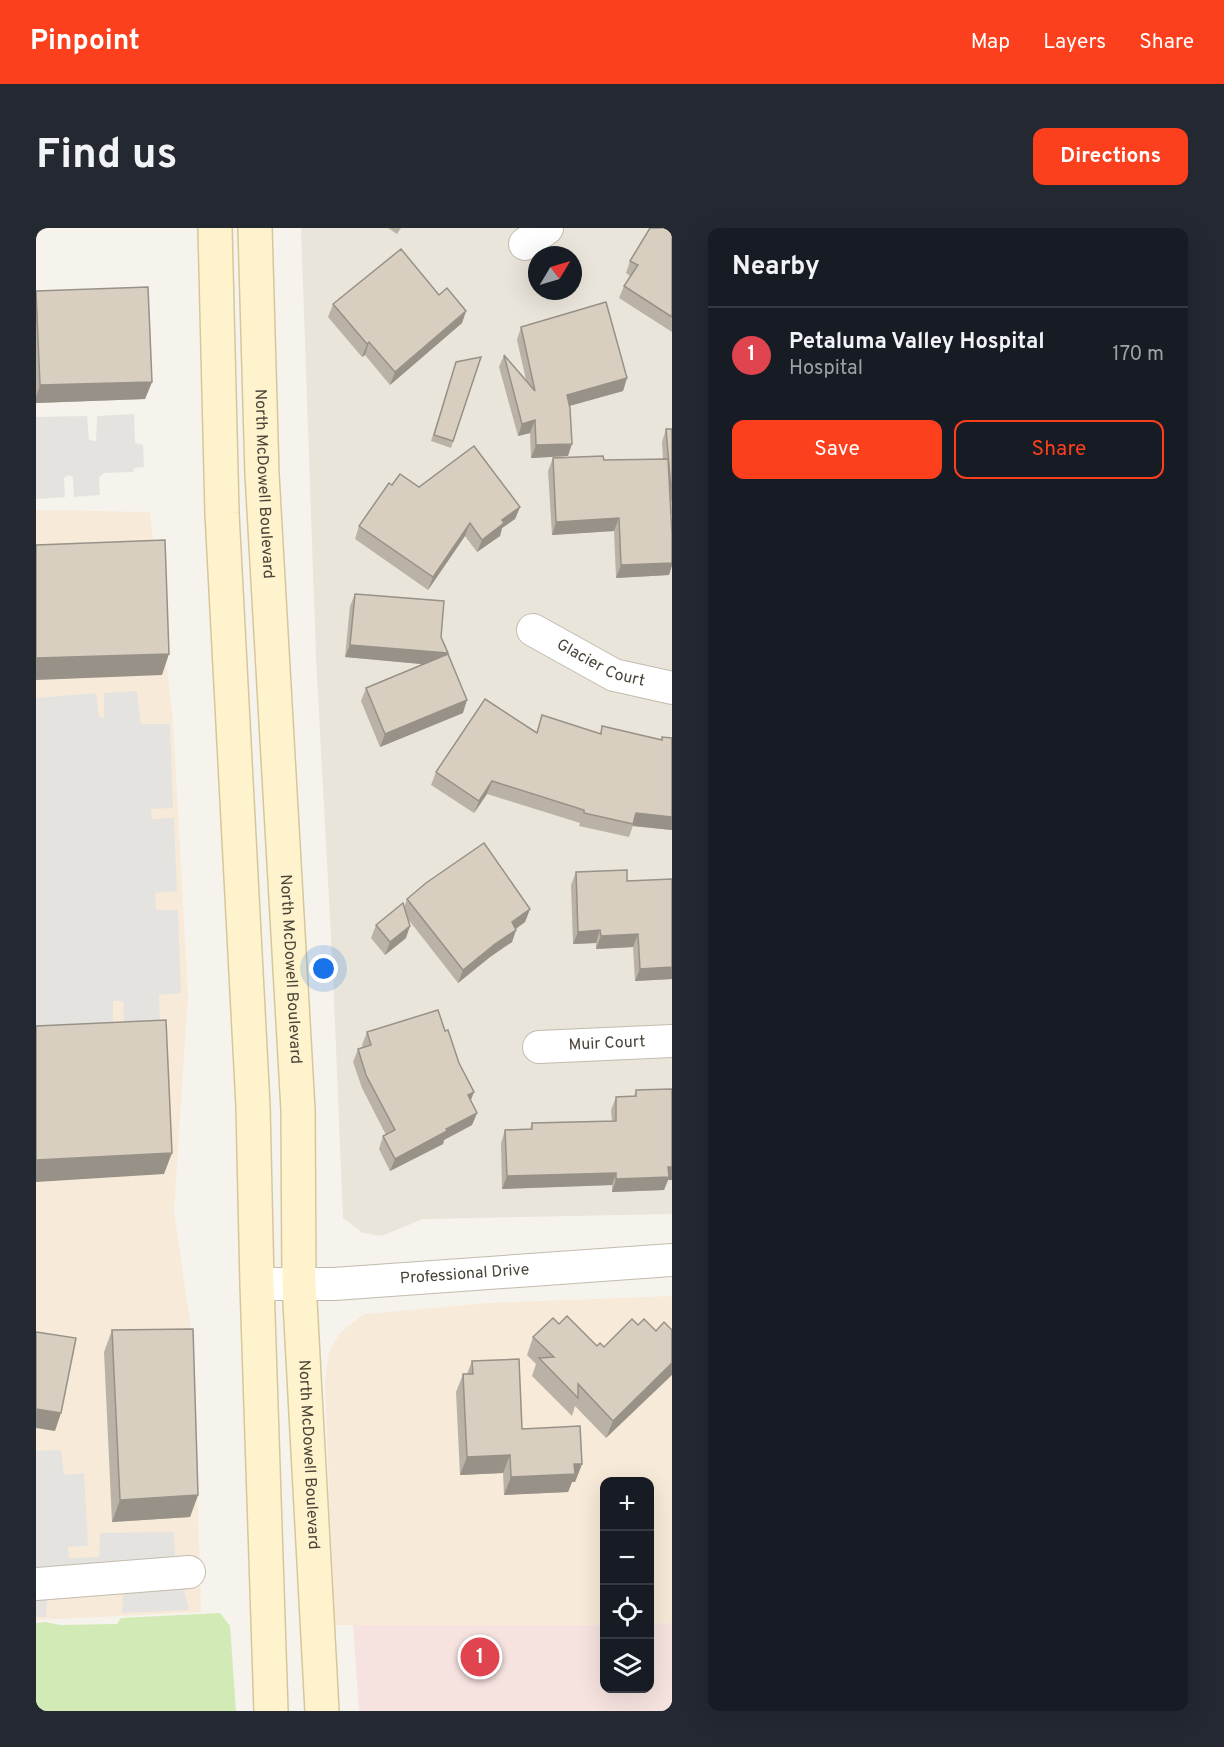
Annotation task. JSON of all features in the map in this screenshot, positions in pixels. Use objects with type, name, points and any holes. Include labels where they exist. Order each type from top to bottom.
[{"type":"main road","points":[[215,228],[222,513],[253,1106],[271,1711]]},
{"type":"main road","name":"North McDowell Boulevard","points":[[255,228],[262,474],[297,1110],[298,1283],[322,1711]]},
{"type":"street","name":"Glacier Court","points":[[533,630],[614,675],[672,687]]},
{"type":"street","name":"Muir Court","points":[[539,1047],[672,1041]]},
{"type":"street","name":"Professional Drive","points":[[257,1284],[334,1284],[672,1260]]},
{"type":"street","points":[[36,1584],[189,1572]]},
{"type":"shaded area","points":[[301,228],[672,228],[672,1214],[423,1219],[382,1236],[363,1233],[343,1218],[316,657]]},
{"type":"shaded area","points":[[134,414],[135,443],[143,445],[144,467],[134,468],[133,472],[104,473],[99,477],[100,495],[74,497],[73,477],[69,475],[64,478],[65,497],[36,499],[36,417],[87,416],[89,440],[96,441],[97,416]]},
{"type":"shaded area","points":[[36,510],[150,512],[173,722],[188,995],[174,1211],[193,1343],[201,1612],[36,1620]]},
{"type":"shaded area","points":[[137,691],[141,724],[170,724],[173,808],[151,809],[152,819],[174,818],[177,891],[155,893],[156,910],[178,910],[181,993],[159,995],[160,1020],[124,1023],[123,1001],[113,1001],[113,1023],[36,1029],[36,698],[96,693],[99,716],[104,718],[104,693]]},
{"type":"shaded area","points":[[672,1296],[672,1623],[654,1624],[654,1477],[600,1477],[600,1625],[334,1625],[325,1382],[329,1352],[340,1333],[364,1314],[489,1303]]},
{"type":"shaded area","points":[[61,1450],[64,1475],[84,1473],[88,1546],[68,1547],[69,1558],[99,1557],[100,1533],[174,1532],[175,1555],[189,1610],[122,1613],[123,1594],[47,1599],[46,1617],[36,1617],[36,1451]]},
{"type":"shaded area","points":[[672,1623],[672,1711],[359,1711],[353,1625],[600,1625],[600,1693],[654,1693],[654,1624]]},
{"type":"green space","points":[[220,1613],[230,1626],[236,1711],[36,1711],[36,1623],[117,1624],[121,1618]]},
{"type":"building","points":[[650,228],[672,228],[672,317],[624,286],[638,265],[630,261]]},
{"type":"building","points":[[401,249],[439,295],[447,288],[466,311],[395,372],[369,342],[367,344],[333,304]]},
{"type":"building","points":[[148,287],[152,382],[40,385],[36,291]]},
{"type":"building","points":[[606,302],[627,378],[567,395],[572,444],[536,445],[535,420],[522,424],[504,355],[535,391],[521,327]]},
{"type":"building","points":[[481,357],[453,441],[434,435],[456,362]]},
{"type":"building","points":[[666,429],[672,429],[672,501]]},
{"type":"building","points":[[474,446],[520,507],[502,520],[504,523],[482,540],[470,523],[433,577],[359,526],[389,483],[392,485],[400,474],[419,487]]},
{"type":"building","points":[[603,456],[604,460],[668,459],[672,563],[621,565],[619,518],[556,522],[553,458]]},
{"type":"building","points":[[165,540],[169,654],[36,658],[36,545]]},
{"type":"building","points":[[355,594],[444,601],[441,637],[448,653],[350,645]]},
{"type":"building","points":[[448,654],[467,700],[385,734],[366,688]]},
{"type":"building","points":[[485,699],[537,733],[542,715],[601,734],[602,726],[662,740],[662,737],[672,738],[672,817],[636,813],[633,824],[584,813],[584,810],[492,781],[479,801],[436,772]]},
{"type":"building","points":[[484,843],[530,909],[512,922],[516,930],[463,970],[407,899]]},
{"type":"building","points":[[627,870],[627,881],[672,879],[672,967],[640,969],[638,934],[601,936],[600,930],[578,932],[576,872]]},
{"type":"building","points":[[403,903],[410,926],[390,942],[376,925]]},
{"type":"building","points":[[438,1010],[445,1031],[448,1030],[459,1063],[474,1092],[468,1095],[477,1113],[395,1159],[383,1136],[395,1130],[366,1075],[358,1049],[371,1045],[367,1032]]},
{"type":"building","points":[[166,1020],[172,1153],[36,1160],[36,1026]]},
{"type":"building","points":[[672,1089],[672,1167],[668,1167],[669,1177],[616,1179],[616,1173],[507,1176],[505,1130],[532,1129],[532,1123],[616,1121],[616,1097],[636,1096],[636,1090]]},
{"type":"building","points":[[567,1316],[597,1346],[600,1343],[604,1347],[632,1319],[638,1325],[644,1319],[656,1331],[664,1322],[672,1330],[672,1363],[613,1421],[578,1384],[578,1398],[539,1358],[554,1357],[533,1337],[553,1318],[559,1324]]},
{"type":"building","points":[[193,1329],[198,1495],[120,1500],[112,1330]]},
{"type":"building","points":[[36,1332],[76,1338],[61,1413],[36,1409]]},
{"type":"building","points":[[519,1359],[522,1429],[580,1426],[582,1464],[574,1464],[575,1474],[511,1477],[510,1455],[467,1457],[463,1374],[473,1374],[472,1361]]},
{"type":"place","name":"Petaluma Valley Hospital","points":[[480,1657]]}]
